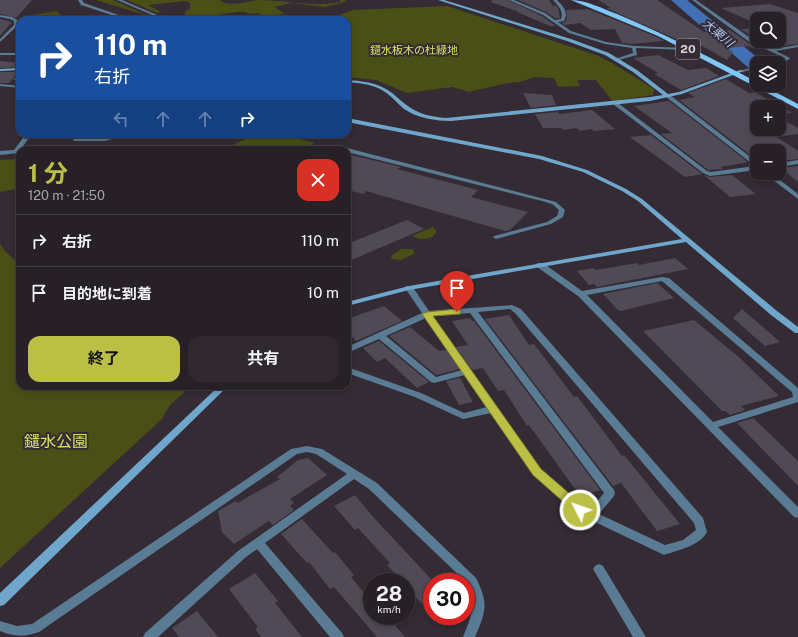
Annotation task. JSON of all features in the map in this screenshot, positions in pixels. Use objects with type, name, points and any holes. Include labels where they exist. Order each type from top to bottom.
[{"type":"main road","name":"20","points":[[573,0],[633,22],[798,107]]},
{"type":"main road","name":"20","points":[[584,0],[653,26],[750,75]]},
{"type":"main road","points":[[783,92],[798,100]]},
{"type":"street","points":[[80,0],[82,4],[119,16]]},
{"type":"street","points":[[119,0],[157,16]]},
{"type":"street","points":[[440,0],[568,40],[618,60],[668,96],[750,160]]},
{"type":"street","points":[[511,0],[534,9],[576,35],[605,44],[634,47],[687,49]]},
{"type":"street","points":[[554,21],[563,20],[565,15],[562,7],[555,0]]},
{"type":"street","points":[[694,0],[736,30],[784,56]]},
{"type":"street","points":[[0,16],[11,18],[16,21],[16,25],[0,41]]},
{"type":"street","points":[[771,50],[798,46]]},
{"type":"street","points":[[618,60],[635,54],[634,47]]},
{"type":"street","points":[[0,54],[16,54]]},
{"type":"street","points":[[351,81],[366,83],[380,88],[388,92],[411,111],[425,116],[444,119],[477,118],[616,104],[668,96],[750,68]]},
{"type":"street","points":[[0,70],[16,69]]},
{"type":"street","points":[[0,85],[16,87]]},
{"type":"street","points":[[616,104],[705,172],[710,174],[750,167]]},
{"type":"street","points":[[351,121],[557,161],[592,174],[624,190],[656,212],[774,313],[798,331]]},
{"type":"street","points":[[77,138],[76,140],[110,138]]},
{"type":"street","points":[[351,151],[544,200],[554,203],[562,210],[560,217],[549,223],[496,237]]},
{"type":"street","points":[[0,154],[16,152]]},
{"type":"street","points":[[786,164],[798,162]]},
{"type":"street","points":[[776,180],[798,197]]},
{"type":"street","points":[[351,303],[408,288],[688,240]]},
{"type":"street","points":[[540,265],[582,294],[798,514]]},
{"type":"street","points":[[582,294],[662,279],[666,280],[796,391],[798,396],[796,399],[711,426]]},
{"type":"street","points":[[351,348],[427,314],[512,307],[518,311],[699,522],[702,532],[686,543],[664,550],[580,510],[537,472],[427,314],[408,288]]},
{"type":"street","points":[[472,310],[610,492],[592,516]]},
{"type":"street","points":[[380,336],[434,380],[467,372]]},
{"type":"street","points":[[351,371],[418,395],[464,416],[493,409]]},
{"type":"street","points":[[0,601],[220,390]]},
{"type":"street","points":[[0,626],[15,632],[22,632],[35,628],[294,451],[307,449],[319,451],[372,486],[472,580],[478,593],[481,605],[469,637]]},
{"type":"street","points":[[149,637],[242,554],[354,474]]},
{"type":"street","points":[[258,544],[338,637]]},
{"type":"street","points":[[599,568],[640,637]]},
{"type":"green space","points":[[96,0],[113,0],[146,15],[145,15]]},
{"type":"green space","points":[[127,0],[220,0],[228,4],[232,4],[268,0],[309,4],[330,4],[340,2],[340,0],[346,0],[345,2],[324,7],[291,3],[274,7],[285,14],[263,16],[257,13],[249,14],[245,12],[237,12],[217,15],[188,16],[185,15],[185,12],[190,9],[190,3],[186,1],[148,5],[161,12],[157,13]]},
{"type":"green space","name":"鑓水板木の杜緑地","points":[[447,6],[596,55],[654,89],[653,95],[612,101],[596,80],[577,80],[580,86],[558,87],[554,78],[535,77],[520,82],[507,83],[469,92],[452,87],[407,93],[376,80],[351,77],[351,16],[336,16],[353,10]]},
{"type":"green space","points":[[57,11],[61,16],[32,16]]},
{"type":"green space","points":[[248,138],[296,138],[314,143],[309,146],[230,146]]},
{"type":"green space","points":[[16,159],[16,189],[0,192],[0,160]]},
{"type":"green space","points":[[433,227],[436,233],[428,239],[412,236]]},
{"type":"green space","name":"鑓水公園","points":[[0,244],[16,261],[16,390],[187,390],[170,405],[162,419],[0,568]]},
{"type":"green space","points":[[401,249],[412,249],[415,253],[401,260],[392,259],[391,256]]},
{"type":"building","points":[[0,0],[32,0],[18,16],[16,16],[16,18],[0,14]]},
{"type":"building","points":[[492,0],[508,0],[542,16],[556,26],[545,24],[517,12],[519,12],[491,2]]},
{"type":"building","points":[[518,0],[549,0],[553,6],[558,8],[560,18],[555,18],[546,12]]},
{"type":"building","points":[[598,0],[657,0],[704,32],[730,30],[750,44],[750,47],[727,48],[733,52],[727,60],[688,38],[676,39],[606,8],[611,8]]},
{"type":"building","points":[[770,4],[798,13],[798,44],[786,45],[786,12],[750,12],[750,21],[721,8]]},
{"type":"building","points":[[588,9],[664,41],[631,44],[622,43],[615,29],[591,30],[580,23],[564,25],[562,23],[565,22],[567,18],[566,10]]},
{"type":"building","points":[[0,19],[12,22],[0,36]]},
{"type":"building","points":[[750,28],[750,35],[741,29]]},
{"type":"building","points":[[658,55],[688,70],[706,68],[719,76],[681,90],[654,74],[658,73],[633,58]]},
{"type":"building","points":[[0,61],[16,63],[16,67],[0,68]]},
{"type":"building","points":[[0,72],[16,72],[16,74],[9,83],[0,83]]},
{"type":"building","points":[[726,79],[749,93],[755,92],[769,100],[750,100],[750,136],[784,136],[777,137],[798,151],[798,159],[786,160],[786,144],[750,144],[750,155],[679,100],[695,97],[688,93]]},
{"type":"building","points":[[523,93],[552,95],[556,105],[531,108]]},
{"type":"building","points":[[669,101],[748,162],[721,167],[723,169],[708,170],[661,134],[672,133],[634,106]]},
{"type":"building","points":[[592,110],[615,129],[594,131],[592,129],[580,131],[576,128],[564,130],[561,128],[543,128],[535,114],[558,112],[559,114]]},
{"type":"building","points":[[786,110],[792,113],[786,113]]},
{"type":"building","points":[[786,122],[798,128],[798,134],[786,136]]},
{"type":"building","points":[[651,135],[703,174],[685,177],[630,137]]},
{"type":"building","points":[[351,155],[401,167],[397,169],[478,190],[471,197],[528,212],[510,230],[505,231],[366,191],[364,194],[351,191]]},
{"type":"building","points":[[798,166],[798,182],[786,172],[786,167]]},
{"type":"building","points":[[704,175],[710,177],[732,175],[756,194],[730,197]]},
{"type":"building","points":[[407,220],[424,229],[351,260],[351,242]]},
{"type":"building","points":[[675,258],[688,269],[597,287],[594,284],[589,285],[577,271],[593,268],[596,270],[637,263],[639,265]]},
{"type":"building","points":[[657,283],[674,298],[621,311],[618,310],[603,294]]},
{"type":"building","points":[[384,306],[402,321],[356,341],[351,336],[351,318]]},
{"type":"building","points":[[742,309],[780,342],[765,346],[733,318]]},
{"type":"building","points":[[509,315],[529,345],[534,344],[574,397],[577,396],[622,456],[624,455],[680,524],[657,531],[621,483],[613,486],[485,319]]},
{"type":"building","points":[[470,318],[474,321],[600,490],[580,496],[529,425],[527,426],[504,390],[498,391],[483,368],[472,370],[456,347],[468,345],[452,321]]},
{"type":"building","points":[[694,320],[740,358],[779,396],[741,406],[745,410],[730,415],[725,411],[722,411],[643,331]]},
{"type":"building","points":[[410,327],[439,351],[446,350],[460,369],[436,375],[389,336]]},
{"type":"building","points":[[379,341],[429,382],[417,388],[385,358],[377,362],[363,348]]},
{"type":"building","points":[[460,378],[473,402],[459,405],[446,381]]},
{"type":"building","points":[[753,418],[798,461],[798,486],[737,423]]},
{"type":"building","points":[[308,458],[327,475],[290,499],[294,503],[290,506],[294,510],[273,525],[269,521],[234,544],[222,532],[218,511],[236,501],[237,503],[280,479],[277,477],[298,460]]},
{"type":"building","points":[[355,495],[375,519],[425,573],[423,573],[423,605],[415,596],[415,573],[395,573],[387,565],[390,563],[358,528],[355,530],[334,506]]},
{"type":"building","points":[[302,519],[333,553],[335,552],[354,575],[351,577],[363,591],[363,621],[334,587],[330,589],[309,562],[307,563],[281,534]]},
{"type":"building","points":[[255,573],[278,601],[275,603],[302,637],[261,637],[255,629],[258,627],[229,589]]},
{"type":"building","points":[[197,611],[218,637],[179,637],[172,628]]},
{"type":"building","points":[[367,625],[395,625],[405,637],[377,637]]},
{"type":"waterway","name":"大栗川","points":[[678,0],[750,60]]},
{"type":"route","points":[[457,312],[427,314],[537,472],[580,510]]}]
